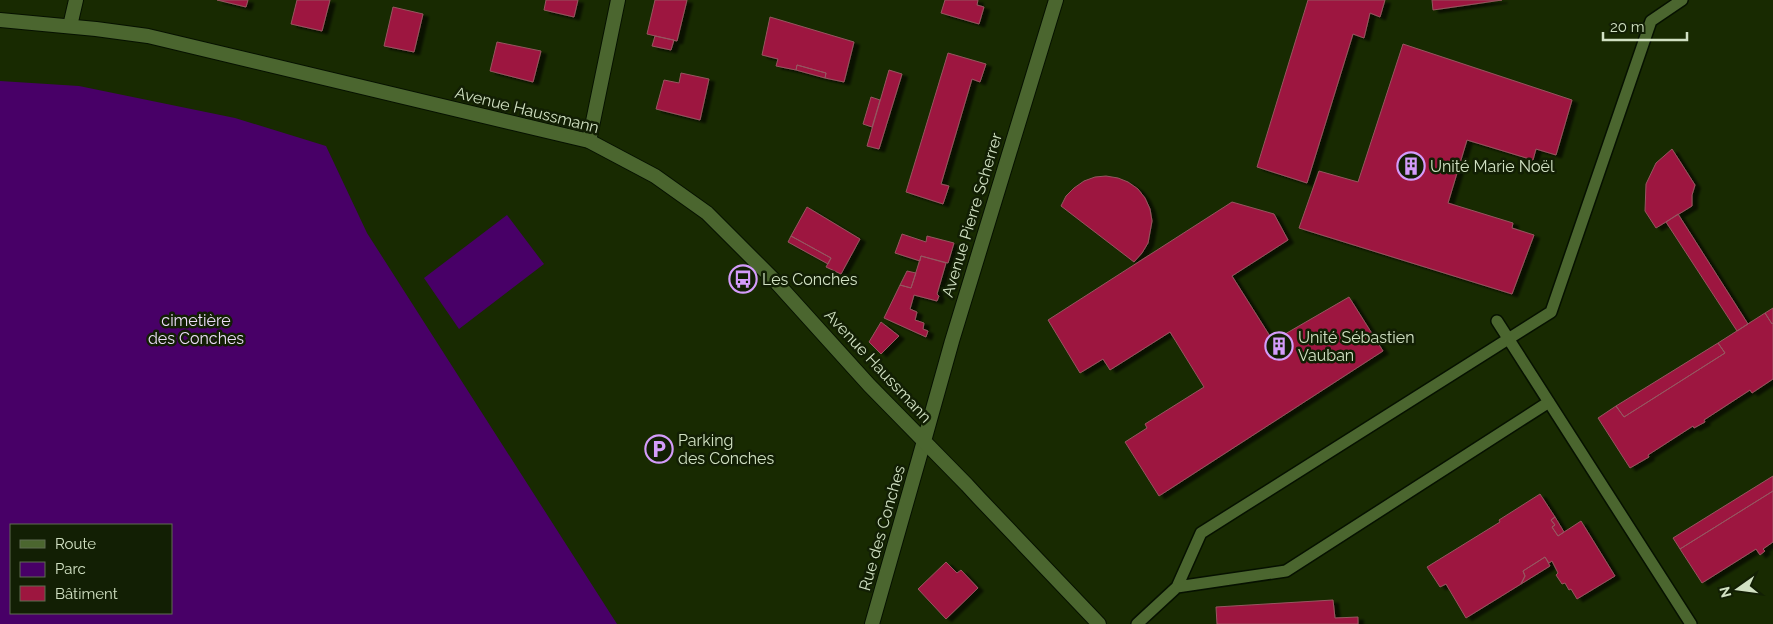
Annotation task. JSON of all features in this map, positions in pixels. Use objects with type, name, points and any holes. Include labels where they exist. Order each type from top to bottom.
[{"type":"street","points":[[70,26],[76,0]]},
{"type":"street","points":[[589,141],[618,0]]},
{"type":"street","name":"Avenue Pierre Scherrer","points":[[924,441],[952,341],[1056,0]]},
{"type":"street","name":"Avenue Haussmann","points":[[0,20],[70,26],[148,36],[589,141],[655,176],[707,213],[776,282],[869,385],[968,485],[1099,624]]},
{"type":"street","name":"Rue des Conches","points":[[872,624],[924,441]]},
{"type":"lane","points":[[1137,624],[1177,587],[1201,533],[1551,312],[1651,21],[1682,0]]},
{"type":"lane","points":[[1497,321],[1691,624]]},
{"type":"lane","points":[[1177,587],[1286,571],[1549,402]]},
{"type":"green space","name":"cimetière des Conches","points":[[0,81],[79,86],[235,118],[326,146],[367,233],[617,624],[0,624]]},
{"type":"green space","points":[[507,215],[544,264],[459,329],[424,278]]},
{"type":"building","points":[[217,0],[248,0],[246,7]]},
{"type":"building","points":[[297,0],[330,0],[322,31],[291,24]]},
{"type":"building","points":[[546,0],[578,0],[574,17],[544,10]]},
{"type":"building","points":[[655,0],[687,0],[677,41],[647,34]]},
{"type":"building","points":[[945,0],[978,0],[977,5],[984,7],[979,24],[941,13]]},
{"type":"building","points":[[1308,0],[1385,0],[1380,17],[1370,13],[1364,38],[1353,34],[1307,183],[1257,167]]},
{"type":"building","points":[[1432,0],[1502,0],[1433,10]]},
{"type":"building","points":[[393,7],[423,14],[414,52],[384,46]]},
{"type":"building","points":[[770,17],[854,42],[844,82],[825,78],[826,73],[797,65],[796,70],[776,66],[778,59],[762,55]]},
{"type":"building","points":[[655,36],[674,40],[671,50],[652,46]]},
{"type":"building","points":[[497,42],[541,51],[533,82],[490,71]]},
{"type":"building","name":"Unité Marie Noël","points":[[1403,44],[1572,100],[1556,155],[1536,149],[1533,160],[1467,140],[1448,203],[1513,223],[1512,228],[1534,235],[1512,294],[1299,228],[1319,171],[1358,182]]},
{"type":"building","points":[[948,53],[986,64],[980,82],[972,79],[941,184],[949,186],[943,204],[906,192]]},
{"type":"building","points":[[797,65],[826,73],[825,78],[796,70]]},
{"type":"building","points":[[889,70],[902,74],[879,149],[867,146]]},
{"type":"building","points":[[681,73],[709,79],[700,120],[656,109],[664,80],[679,83]]},
{"type":"building","points":[[871,97],[880,100],[872,127],[863,124]]},
{"type":"building","points":[[1672,149],[1695,185],[1692,195],[1692,206],[1656,228],[1645,211],[1646,184],[1656,163]]},
{"type":"building","points":[[1106,176],[1128,182],[1138,189],[1150,209],[1152,221],[1148,243],[1134,262],[1061,206],[1066,196],[1084,181]]},
{"type":"building","name":"Unité Sébastien Vauban","points":[[1232,202],[1274,214],[1288,240],[1232,276],[1273,341],[1349,297],[1383,351],[1159,496],[1125,442],[1147,428],[1145,424],[1204,387],[1170,332],[1110,370],[1103,359],[1080,373],[1048,320]]},
{"type":"building","points":[[807,207],[860,239],[841,274],[826,267],[831,258],[791,236]]},
{"type":"building","points":[[1678,214],[1748,324],[1737,331],[1666,222]]},
{"type":"building","points":[[902,234],[926,242],[927,236],[954,243],[948,263],[921,256],[920,261],[895,253]]},
{"type":"building","points":[[791,236],[831,258],[828,264],[788,242]]},
{"type":"building","points":[[921,256],[946,263],[937,294],[939,296],[937,301],[914,295],[910,309],[917,312],[915,320],[924,323],[923,329],[928,331],[926,337],[884,318],[900,285],[911,288]]},
{"type":"building","points":[[907,271],[916,273],[911,288],[900,285]]},
{"type":"building","points":[[1773,308],[1773,323],[1772,324],[1765,313]]},
{"type":"building","points":[[1765,313],[1773,323],[1773,379],[1752,393],[1750,390],[1704,420],[1705,422],[1694,428],[1693,426],[1630,468],[1598,418],[1616,406],[1624,417],[1725,353],[1718,343]]},
{"type":"building","points":[[881,322],[899,336],[881,354],[869,342]]},
{"type":"building","points":[[1718,343],[1725,353],[1624,417],[1616,406]]},
{"type":"building","points":[[1773,476],[1773,491],[1680,549],[1673,538]]},
{"type":"building","points":[[1773,491],[1773,542],[1763,549],[1765,551],[1760,555],[1756,549],[1702,583],[1680,549]]},
{"type":"building","points":[[1540,494],[1555,517],[1551,520],[1555,525],[1552,527],[1558,536],[1581,521],[1615,576],[1577,599],[1571,589],[1569,590],[1565,583],[1562,584],[1556,575],[1558,573],[1552,561],[1549,563],[1545,557],[1523,571],[1525,576],[1521,584],[1466,618],[1446,584],[1440,587],[1427,567],[1500,522],[1499,520]]},
{"type":"building","points":[[1555,517],[1564,532],[1558,536],[1552,527],[1555,525],[1551,520]]},
{"type":"building","points":[[1545,557],[1550,566],[1521,584],[1525,576],[1523,571]]},
{"type":"building","points":[[946,562],[957,573],[961,570],[978,588],[946,619],[918,589]]},
{"type":"building","points":[[1333,600],[1335,618],[1358,617],[1358,624],[1217,624],[1216,607]]},
{"type":"place","name":"Unité Marie Noël","points":[[1411,166]]},
{"type":"place","name":"Les Conches","points":[[743,279]]},
{"type":"place","name":"Unité Sébastien Vauban","points":[[1279,346]]},
{"type":"place","name":"Parking des Conches","points":[[659,449]]}]
